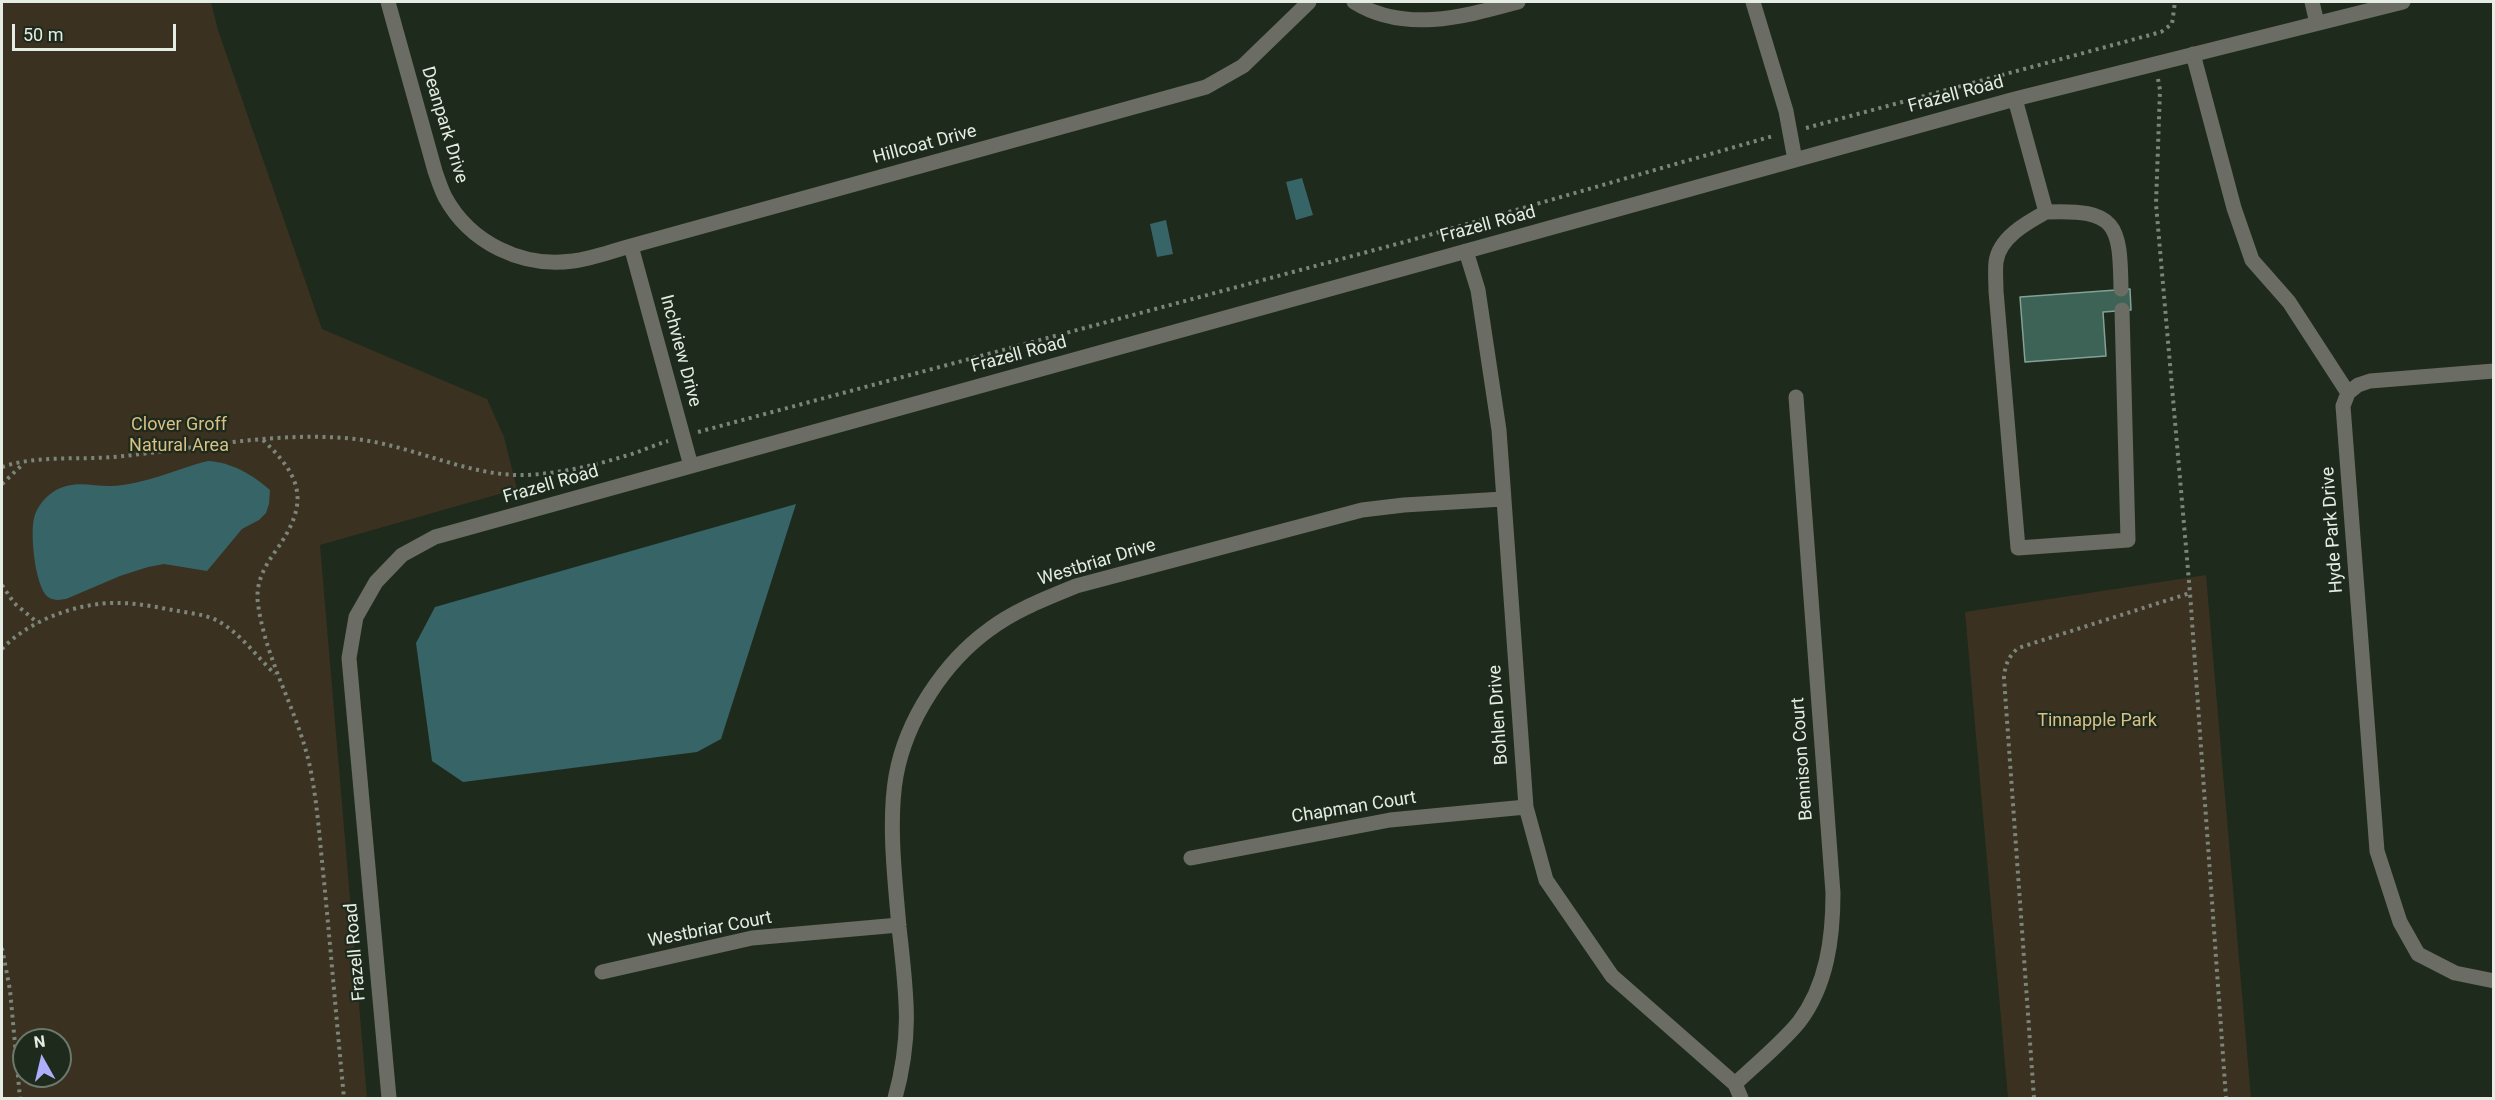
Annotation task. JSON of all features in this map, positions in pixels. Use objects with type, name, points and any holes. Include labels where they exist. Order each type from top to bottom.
[{"type":"street","name":"Deanpark Drive","points":[[388,2],[435,171],[445,197],[461,220],[478,236],[502,251],[522,258]]},
{"type":"street","name":"Hillcoat Drive","points":[[522,258],[546,263],[574,261],[1206,87],[1243,66],[1309,2]]},
{"type":"street","points":[[1354,2],[1392,17],[1427,21],[1466,16],[1518,2]]},
{"type":"street","points":[[1753,2],[1790,132],[1795,160]]},
{"type":"street","points":[[2312,2],[2317,22]]},
{"type":"street","name":"Frazell Road","points":[[389,1098],[349,658],[356,617],[376,582],[402,555],[435,537],[2015,99],[2403,2]]},
{"type":"street","points":[[2193,54],[2234,208],[2252,260],[2289,302],[2348,393],[2358,385],[2370,381],[2493,371]]},
{"type":"street","points":[[2015,99],[2046,212]]},
{"type":"street","points":[[2121,290],[2120,247],[2113,227],[2099,217],[2077,211],[2046,212],[2027,222],[2006,240],[1996,260],[1996,291],[2018,548],[2128,540],[2122,310]]},
{"type":"street","name":"Inchview Drive","points":[[631,246],[691,466]]},
{"type":"street","name":"Bohlen Drive","points":[[1466,251],[1478,290],[1499,430],[1526,807],[1546,880],[1612,976],[1735,1084],[1742,1098]]},
{"type":"street","name":"Hyde Park Drive","points":[[2348,393],[2343,406],[2377,851],[2400,922],[2418,954],[2456,973],[2493,981]]},
{"type":"street","name":"Bennison Court","points":[[1735,1084],[1798,1022],[1815,994],[1824,969],[1833,924],[1833,893],[1796,397]]},
{"type":"street","name":"Westbriar Drive","points":[[895,1098],[902,1073],[907,1035],[908,1000],[899,925],[894,816],[896,776],[908,737],[927,699],[956,658],[990,628],[1030,605],[1076,586],[1362,510],[1503,499]]},
{"type":"street","name":"Chapman Court","points":[[1191,858],[1390,820],[1526,807]]},
{"type":"street","name":"Westbriar Court","points":[[602,972],[752,938],[899,925]]},
{"type":"path","points":[[2,467],[25,463],[111,457],[220,442],[335,437],[365,441],[504,474],[526,475],[585,467],[683,437],[1397,244],[1790,132],[2161,32],[2172,24],[2175,2]]},
{"type":"path","points":[[2160,90],[2156,204],[2190,593],[2226,1098]]},
{"type":"path","points":[[263,440],[289,468],[298,486],[299,495],[292,525],[264,570],[258,589],[261,618],[277,676],[294,711],[302,735],[315,793],[344,1098]]},
{"type":"path","points":[[2,484],[25,463]]},
{"type":"path","points":[[2,585],[19,607],[38,623]]},
{"type":"path","points":[[2034,1098],[2005,668],[2009,657],[2018,648],[2190,593]]},
{"type":"path","points":[[2,649],[12,638],[38,623],[88,606],[120,603],[207,617],[224,625],[277,676]]},
{"type":"path","points":[[2,948],[10,990],[20,1098]]},
{"type":"green space","name":"Clover Groff Natural Area","points":[[2,2],[211,2],[218,30],[322,329],[487,399],[504,437],[517,489],[320,545],[367,1098],[2,1098]]},
{"type":"green space","name":"Tinnapple Park","points":[[2206,575],[2251,1098],[2008,1098],[1965,612]]},
{"type":"water","points":[[1302,178],[1313,215],[1296,220],[1286,182]]},
{"type":"water","points":[[1166,220],[1173,254],[1157,257],[1150,224]]},
{"type":"water","points":[[208,461],[241,470],[270,490],[266,513],[259,520],[242,529],[207,571],[164,564],[120,576],[66,599],[55,600],[48,597],[37,572],[33,526],[35,514],[49,495],[70,485],[110,486],[135,483]]},
{"type":"water","points":[[796,504],[721,739],[697,752],[463,782],[432,761],[416,643],[435,607]]},
{"type":"building","points":[[2130,289],[2131,310],[2103,312],[2106,356],[2025,362],[2020,297]]}]
